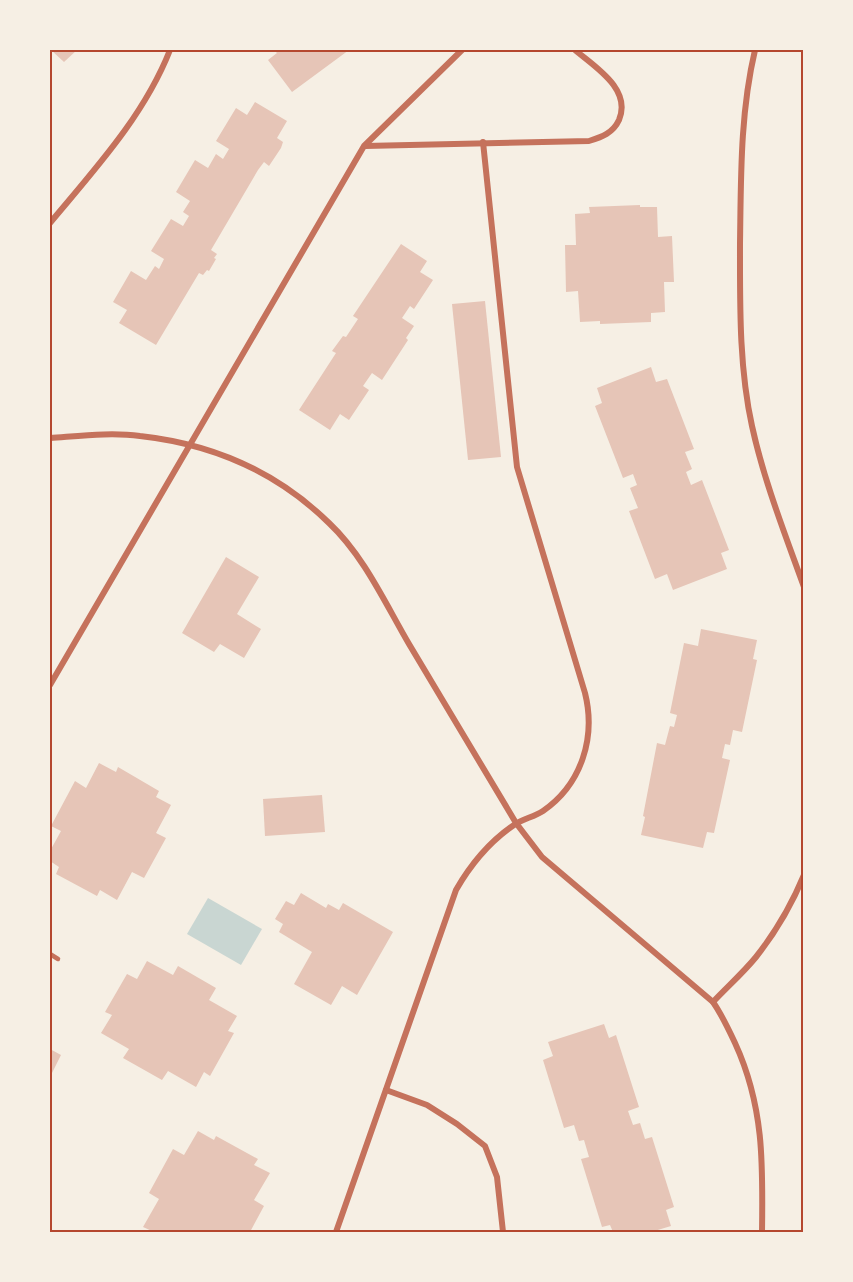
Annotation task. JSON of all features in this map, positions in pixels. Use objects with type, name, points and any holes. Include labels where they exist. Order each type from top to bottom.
[{"type":"street","points":[[50,223],[125,130],[157,78],[170,50]]},
{"type":"street","points":[[50,685],[364,146],[462,50]]},
{"type":"street","points":[[364,146],[589,141],[604,136],[616,124],[622,110],[620,93],[611,81],[575,50]]},
{"type":"street","points":[[755,50],[745,97],[741,149],[740,273],[744,367],[749,412],[759,455],[772,500],[804,587]]},
{"type":"street","points":[[336,1233],[456,890],[477,856],[516,823],[543,812],[555,802],[573,779],[586,752],[589,723],[585,693],[517,467],[483,142]]},
{"type":"street","points":[[50,438],[140,435],[189,443],[244,463],[271,477],[297,494],[329,523],[372,579],[516,823],[542,857],[713,1002],[722,1014],[741,1054],[758,1114],[763,1160],[762,1233]]},
{"type":"street","points":[[713,1002],[754,959],[794,897],[804,875]]},
{"type":"street","points":[[386,1090],[427,1105],[457,1124],[485,1146],[496,1177],[503,1233]]},
{"type":"lane","points":[[50,954],[58,959]]},
{"type":"shaded area","points":[[208,898],[262,929],[241,965],[187,934]]},
{"type":"building","points":[[51,50],[77,50],[64,62]]},
{"type":"building","points":[[274,50],[349,50],[292,92],[268,60],[277,53]]},
{"type":"building","points":[[255,102],[287,121],[277,138],[283,142],[281,148],[269,166],[264,162],[258,170],[211,250],[217,254],[214,258],[216,259],[209,271],[207,270],[203,275],[199,273],[156,345],[119,323],[127,310],[113,302],[131,271],[146,280],[155,266],[159,269],[164,259],[151,251],[171,219],[183,226],[189,216],[183,212],[190,201],[176,192],[195,160],[208,168],[216,154],[223,159],[229,149],[216,141],[236,108],[247,115]]},
{"type":"building","points":[[640,205],[640,207],[657,207],[658,237],[672,236],[674,282],[664,282],[665,312],[651,313],[651,322],[600,324],[600,321],[580,322],[578,291],[566,292],[565,245],[576,245],[575,214],[590,213],[589,207]]},
{"type":"building","points":[[401,244],[427,261],[420,272],[433,280],[414,309],[410,306],[402,318],[414,326],[406,338],[408,340],[382,380],[372,373],[363,386],[369,390],[349,420],[340,414],[330,430],[299,410],[336,353],[332,351],[343,336],[346,337],[358,319],[353,316]]},
{"type":"building","points":[[485,301],[501,457],[468,460],[452,304]]},
{"type":"building","points":[[651,367],[656,382],[667,379],[694,449],[685,452],[692,469],[686,472],[691,485],[702,480],[729,550],[721,553],[727,569],[673,590],[667,574],[655,579],[629,511],[638,508],[630,488],[637,485],[633,474],[623,478],[595,406],[602,403],[597,388]]},
{"type":"building","points":[[226,557],[259,577],[237,614],[261,629],[244,658],[220,644],[214,652],[182,633]]},
{"type":"building","points":[[701,629],[757,640],[753,659],[757,660],[742,732],[733,730],[730,745],[725,744],[722,758],[730,760],[714,833],[707,832],[703,848],[641,835],[657,743],[665,745],[670,726],[674,727],[677,715],[670,713],[684,643],[698,646]]},
{"type":"building","points":[[99,763],[116,772],[118,767],[159,791],[156,797],[171,805],[156,833],[166,838],[144,878],[132,872],[117,900],[100,890],[97,896],[56,874],[59,867],[50,861],[50,851],[61,831],[51,826],[75,781],[86,788]]},
{"type":"building","points":[[322,795],[325,832],[265,836],[263,799]]},
{"type":"building","points":[[301,893],[326,908],[328,904],[339,910],[343,903],[393,932],[357,995],[342,986],[331,1005],[294,984],[312,952],[279,932],[283,924],[275,919],[286,901],[294,905]]},
{"type":"building","points":[[147,961],[173,975],[178,966],[216,988],[209,1000],[237,1016],[228,1031],[234,1033],[210,1076],[204,1072],[196,1087],[168,1071],[162,1080],[123,1058],[129,1049],[101,1033],[112,1015],[105,1012],[127,974],[137,979]]},
{"type":"building","points":[[604,1024],[609,1038],[616,1035],[639,1107],[628,1111],[633,1125],[640,1123],[645,1139],[652,1137],[674,1207],[666,1210],[671,1226],[651,1232],[613,1232],[610,1225],[602,1227],[581,1159],[589,1157],[584,1140],[579,1141],[574,1125],[564,1128],[543,1060],[553,1056],[548,1042]]},
{"type":"building","points":[[50,1049],[61,1055],[50,1077]]},
{"type":"building","points":[[198,1131],[214,1140],[216,1136],[258,1159],[254,1165],[270,1173],[254,1200],[264,1206],[250,1232],[154,1232],[143,1227],[159,1199],[149,1193],[173,1149],[184,1155]]}]
